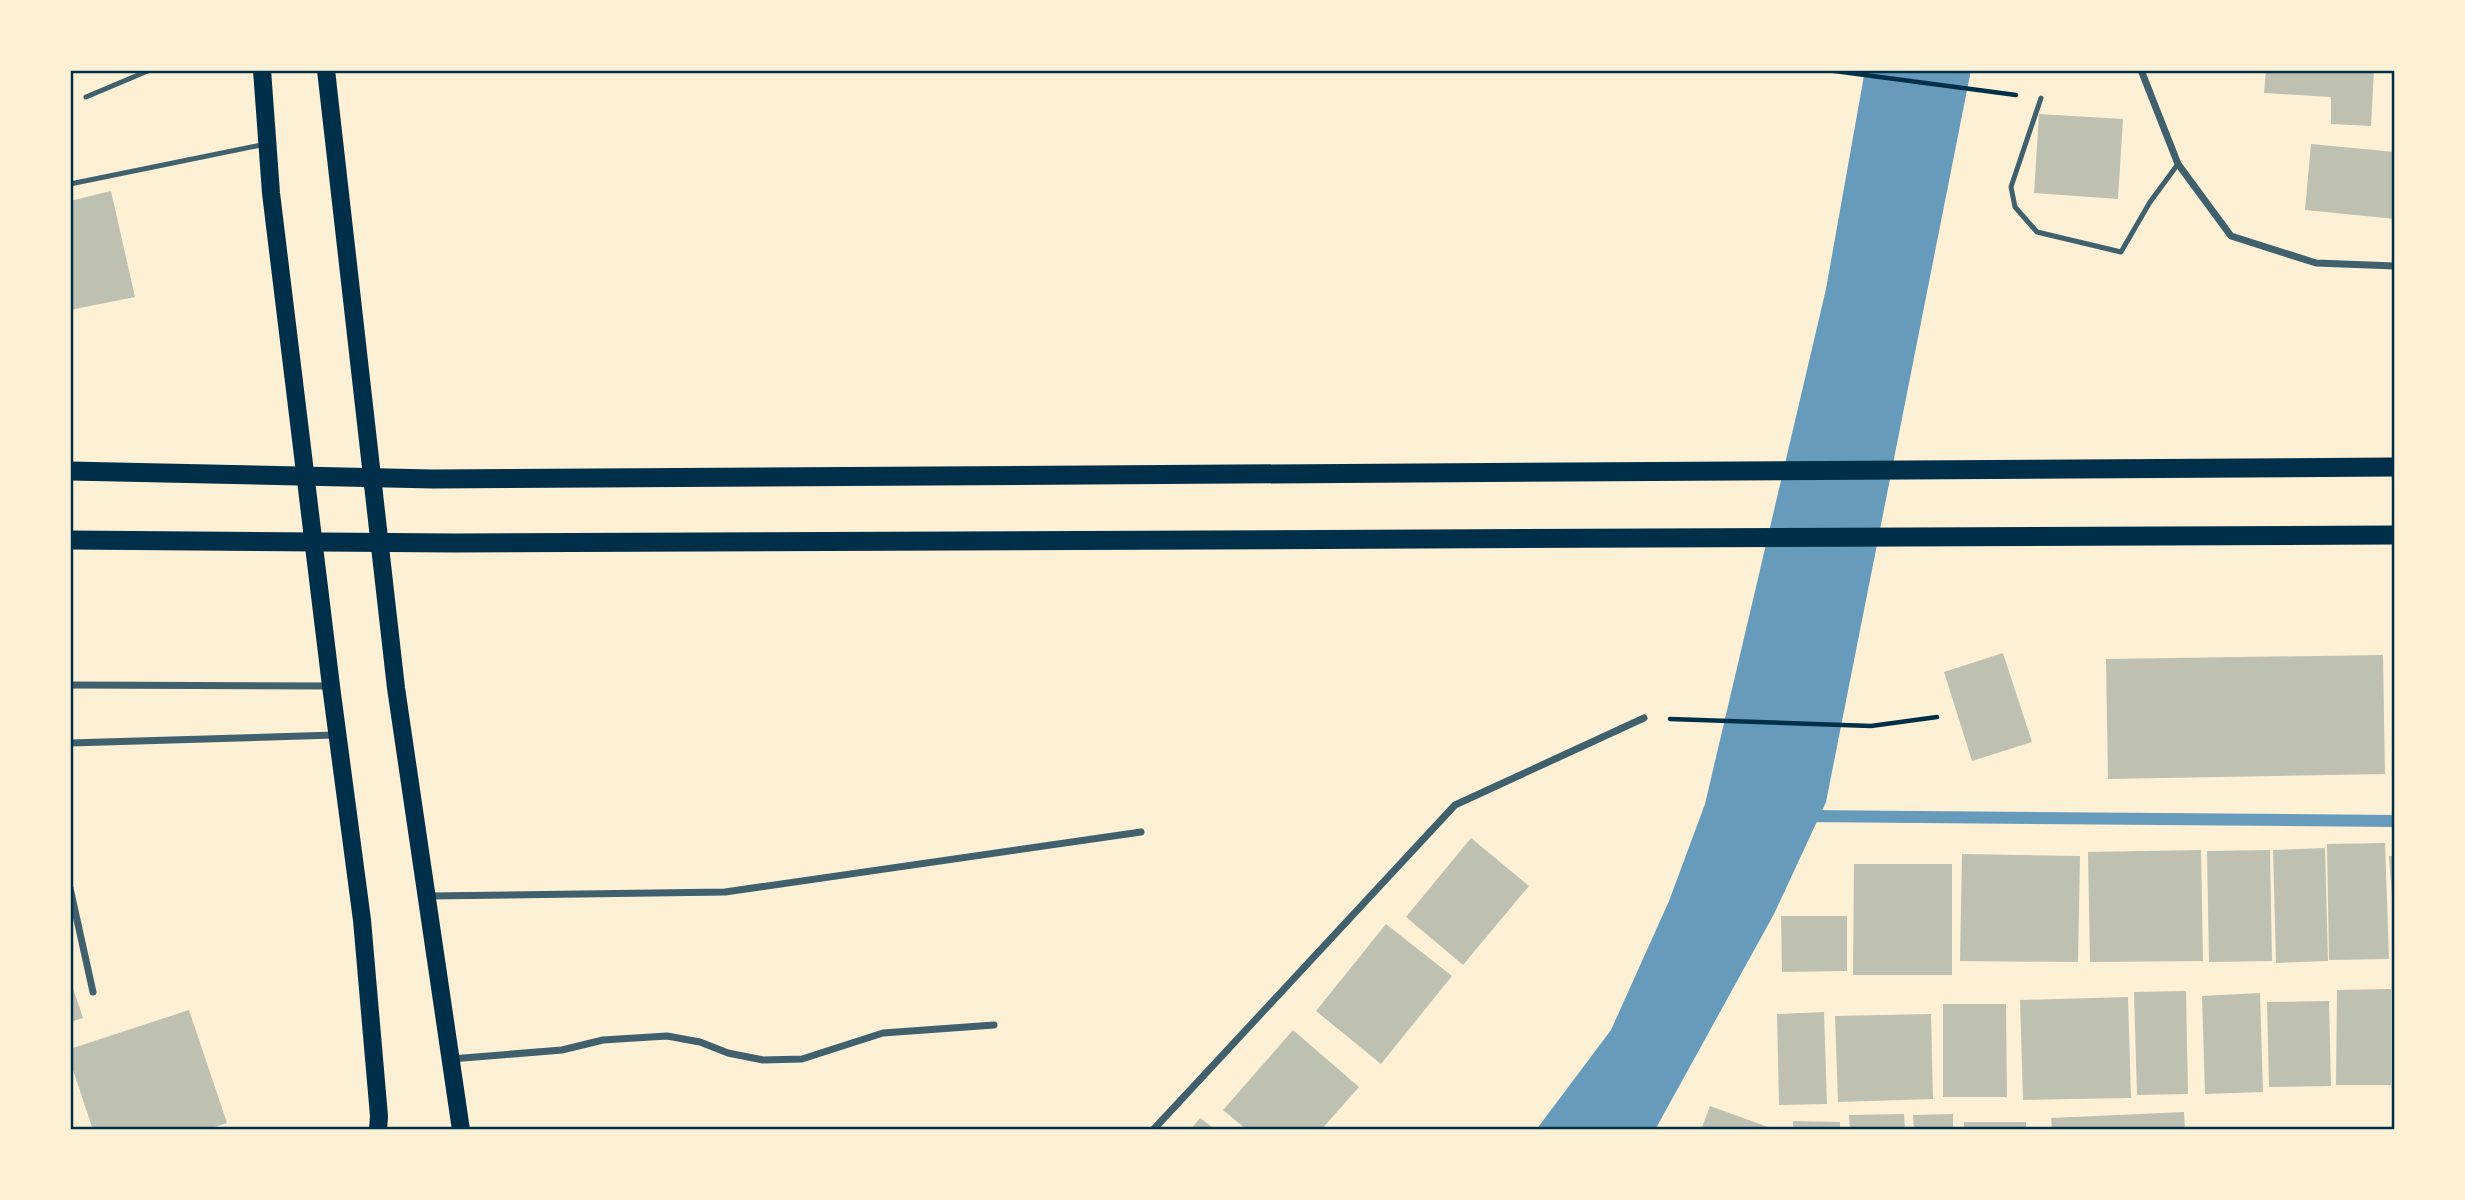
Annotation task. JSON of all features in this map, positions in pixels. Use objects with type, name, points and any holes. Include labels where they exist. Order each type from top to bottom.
[{"type":"highway","points":[[70,471],[433,479],[2395,467]]},
{"type":"highway","points":[[70,540],[455,543],[2395,536]]},
{"type":"main road","points":[[262,70],[266,144],[362,920],[378,1130]]},
{"type":"main road","points":[[326,70],[396,688],[461,1130]]},
{"type":"street","points":[[2141,70],[2178,164],[2231,236],[2316,263],[2395,266]]},
{"type":"street","points":[[70,685],[331,685]]},
{"type":"street","points":[[1153,1130],[1455,805],[1644,718]]},
{"type":"street","points":[[70,743],[338,735]]},
{"type":"street","points":[[426,897],[725,892],[1141,832]]},
{"type":"street","points":[[70,888],[93,992]]},
{"type":"street","points":[[449,1059],[562,1050],[603,1040],[667,1037],[700,1042],[728,1053],[763,1060],[802,1059],[883,1033],[994,1025]]},
{"type":"lane","points":[[86,97],[150,70]]},
{"type":"lane","points":[[2041,98],[2011,187],[2015,207],[2037,232],[2121,252],[2150,202],[2178,164]]},
{"type":"lane","points":[[70,184],[266,144]]},
{"type":"path","points":[[1827,70],[2041,98]]},
{"type":"path","points":[[1644,718],[1871,726],[1937,717]]},
{"type":"water","points":[[1865,70],[1971,70],[1826,802],[1774,914],[1655,1130],[1536,1130],[1611,1030],[1669,901],[1705,804],[1826,289]]},
{"type":"building","points":[[2266,70],[2374,70],[2371,126],[2331,124],[2331,97],[2264,93]]},
{"type":"building","points":[[2039,114],[2123,119],[2118,199],[2034,193]]},
{"type":"building","points":[[2311,144],[2395,152],[2395,219],[2305,210]]},
{"type":"building","points":[[111,191],[135,297],[70,310],[70,201]]},
{"type":"building","points":[[2003,653],[2032,742],[1972,761],[1944,672]]},
{"type":"building","points":[[2383,655],[2385,774],[2108,779],[2106,659]]},
{"type":"building","points":[[1471,838],[1529,886],[1463,965],[1406,917]]},
{"type":"building","points":[[2385,843],[2389,959],[2329,960],[2327,844]]},
{"type":"building","points":[[2325,848],[2328,961],[2276,963],[2273,850]]},
{"type":"building","points":[[2201,850],[2203,961],[2090,962],[2088,852]]},
{"type":"building","points":[[2270,850],[2272,961],[2209,962],[2207,851]]},
{"type":"building","points":[[1962,854],[2080,856],[2078,962],[1960,961]]},
{"type":"building","points":[[2389,856],[2395,856],[2395,910],[2393,910]]},
{"type":"building","points":[[1854,864],[1952,864],[1952,975],[1853,975]]},
{"type":"building","points":[[1781,916],[1847,916],[1847,971],[1782,972]]},
{"type":"building","points":[[1386,924],[1452,976],[1381,1064],[1316,1011]]},
{"type":"building","points":[[70,979],[83,1018],[70,1022]]},
{"type":"building","points":[[2391,989],[2391,1085],[2336,1085],[2337,990]]},
{"type":"building","points":[[2186,991],[2188,1094],[2137,1095],[2134,992]]},
{"type":"building","points":[[2260,993],[2263,1092],[2205,1094],[2202,996]]},
{"type":"building","points":[[2128,997],[2131,1098],[2023,1100],[2020,1000]]},
{"type":"building","points":[[2329,1001],[2331,1086],[2269,1087],[2267,1002]]},
{"type":"building","points":[[1943,1004],[2006,1004],[2007,1097],[1943,1097]]},
{"type":"building","points":[[189,1010],[227,1123],[205,1130],[93,1130],[70,1061],[70,1049]]},
{"type":"building","points":[[1824,1012],[1827,1104],[1779,1105],[1777,1014]]},
{"type":"building","points":[[1931,1014],[1933,1099],[1838,1102],[1835,1016]]},
{"type":"building","points":[[1293,1030],[1359,1087],[1321,1130],[1247,1130],[1223,1110]]},
{"type":"building","points":[[1710,1106],[1768,1127],[1767,1130],[1701,1130]]},
{"type":"building","points":[[2184,1112],[2185,1130],[2052,1130],[2051,1118]]},
{"type":"building","points":[[1904,1114],[1905,1130],[1850,1130],[1849,1115]]},
{"type":"building","points":[[1953,1114],[1953,1130],[1914,1130],[1913,1115]]},
{"type":"building","points":[[1200,1118],[1216,1130],[1190,1130]]},
{"type":"building","points":[[1793,1121],[1840,1122],[1840,1130],[1793,1130]]},
{"type":"building","points":[[1964,1122],[2026,1122],[2026,1130],[1964,1130]]},
{"type":"waterway","points":[[1804,816],[2395,821]]}]
